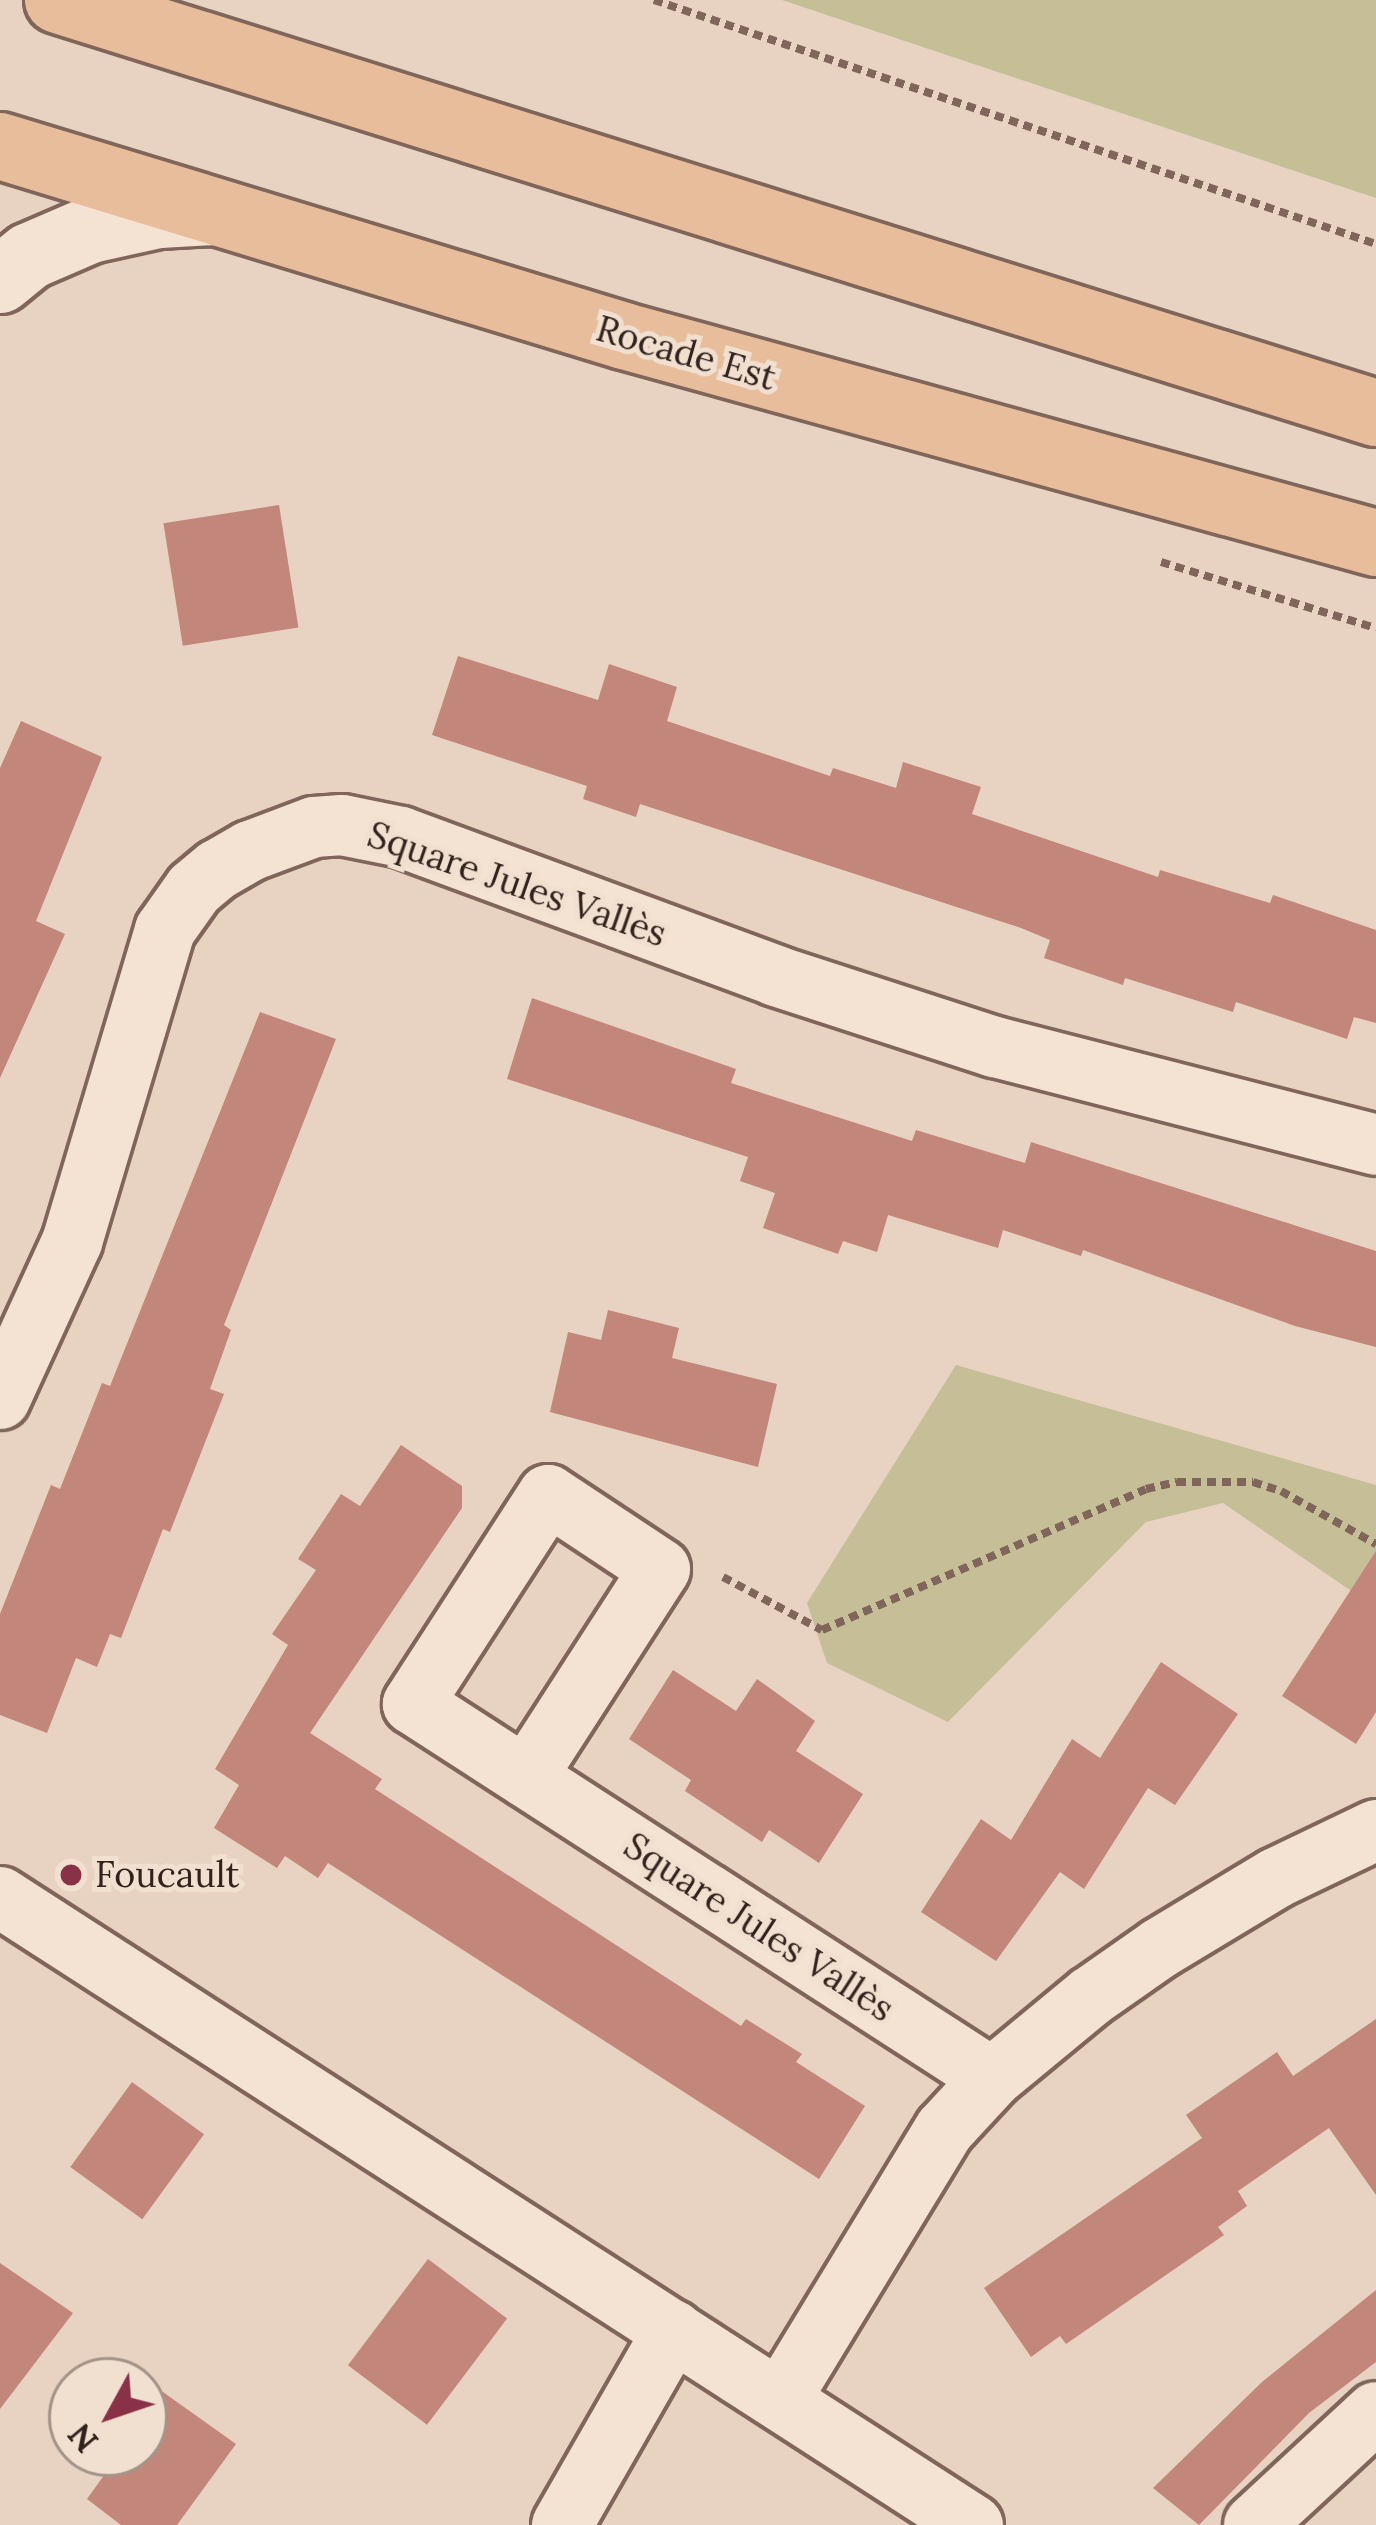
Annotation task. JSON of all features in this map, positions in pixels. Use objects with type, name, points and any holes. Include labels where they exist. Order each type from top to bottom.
[{"type":"main road","points":[[58,0],[1376,412]]},
{"type":"main road","name":"Rocade Est","points":[[0,146],[624,336],[1376,543]]},
{"type":"street","points":[[0,280],[30,256],[90,230],[159,215],[214,212]]},
{"type":"street","name":"Square Jules Vallès","points":[[0,1399],[72,1242],[154,953],[165,930],[194,889],[217,870],[314,826],[355,827],[401,837],[776,976],[995,1047],[1376,1144]]},
{"type":"street","name":"Square Jules Vallès","points":[[661,1569],[548,1496],[413,1704],[992,2078]]},
{"type":"street","points":[[526,1777],[661,1569]]},
{"type":"street","points":[[780,2400],[945,2128],[992,2078],[1160,1948],[1276,1878],[1376,1830]]},
{"type":"street","points":[[0,1898],[974,2525]]},
{"type":"street","points":[[562,2525],[673,2331]]},
{"type":"street","points":[[1254,2525],[1321,2457],[1376,2412]]},
{"type":"path","points":[[654,0],[1376,244]]},
{"type":"path","points":[[661,1569],[701,1564],[822,1630],[1146,1489],[1216,1480],[1280,1491],[1376,1544]]},
{"type":"shaded area","points":[[782,0],[1376,0],[1376,198]]},
{"type":"shaded area","points":[[956,1365],[1376,1485],[1376,1608],[1223,1503],[1146,1522],[948,1722],[827,1663],[807,1603]]},
{"type":"building","points":[[279,505],[298,627],[183,646],[163,523]]},
{"type":"building","points":[[458,656],[598,700],[609,664],[677,687],[667,721],[830,776],[833,768],[896,788],[903,762],[981,787],[972,814],[1158,877],[1160,870],[1270,903],[1273,895],[1376,930],[1376,1023],[1354,1017],[1347,1039],[1236,1002],[1233,1012],[1125,978],[1123,985],[1044,958],[1050,940],[1021,928],[640,804],[636,817],[583,799],[587,786],[432,735]]},
{"type":"building","points":[[21,721],[102,757],[36,921],[65,934],[0,1078],[0,768]]},
{"type":"building","points":[[532,998],[736,1069],[731,1083],[912,1141],[916,1130],[1025,1163],[1031,1142],[1376,1251],[1376,1347],[1295,1326],[1083,1250],[1081,1256],[1003,1230],[998,1248],[888,1215],[877,1252],[843,1241],[838,1254],[763,1228],[775,1193],[740,1181],[748,1157],[507,1079]]},
{"type":"building","points":[[260,1012],[336,1039],[224,1325],[231,1330],[210,1389],[224,1394],[170,1532],[163,1529],[121,1638],[110,1634],[97,1667],[76,1658],[47,1733],[0,1715],[0,1614],[51,1485],[60,1489],[102,1383],[110,1386]]},
{"type":"building","points":[[608,1310],[679,1328],[672,1358],[777,1384],[758,1467],[550,1412],[568,1332],[601,1340]]},
{"type":"building","points":[[401,1445],[462,1486],[462,1508],[310,1733],[382,1779],[375,1789],[741,2026],[746,2019],[802,2054],[796,2062],[865,2106],[819,2179],[328,1863],[318,1878],[285,1856],[277,1868],[214,1828],[239,1785],[215,1769],[288,1645],[272,1634],[316,1570],[298,1559],[341,1494],[360,1506]]},
{"type":"building","points":[[1376,1551],[1376,1712],[1356,1744],[1282,1696]]},
{"type":"building","points":[[1161,1662],[1238,1714],[1175,1805],[1148,1788],[1084,1889],[1060,1872],[996,1961],[921,1912],[981,1819],[1011,1840],[1072,1739],[1100,1758]]},
{"type":"building","points":[[673,1670],[736,1711],[757,1679],[815,1721],[796,1751],[863,1794],[819,1863],[769,1830],[762,1842],[685,1791],[691,1780],[629,1739]]},
{"type":"building","points":[[1376,2019],[1376,2195],[1329,2128],[1238,2191],[1247,2206],[1218,2227],[1224,2235],[1066,2344],[1060,2336],[1031,2357],[984,2288],[1202,2138],[1186,2115],[1277,2052],[1293,2076]]},
{"type":"building","points":[[132,2082],[204,2134],[142,2219],[70,2167]]},
{"type":"building","points":[[428,2259],[507,2319],[427,2425],[348,2365]]},
{"type":"building","points":[[0,2263],[73,2313],[0,2409]]},
{"type":"building","points":[[1376,2290],[1376,2362],[1309,2413],[1199,2525],[1153,2488],[1262,2382]]},
{"type":"building","points":[[168,2396],[236,2444],[177,2525],[121,2525],[87,2499],[103,2477],[168,2477]]},
{"type":"place","name":"Foucault","points":[[71,1875]]}]
